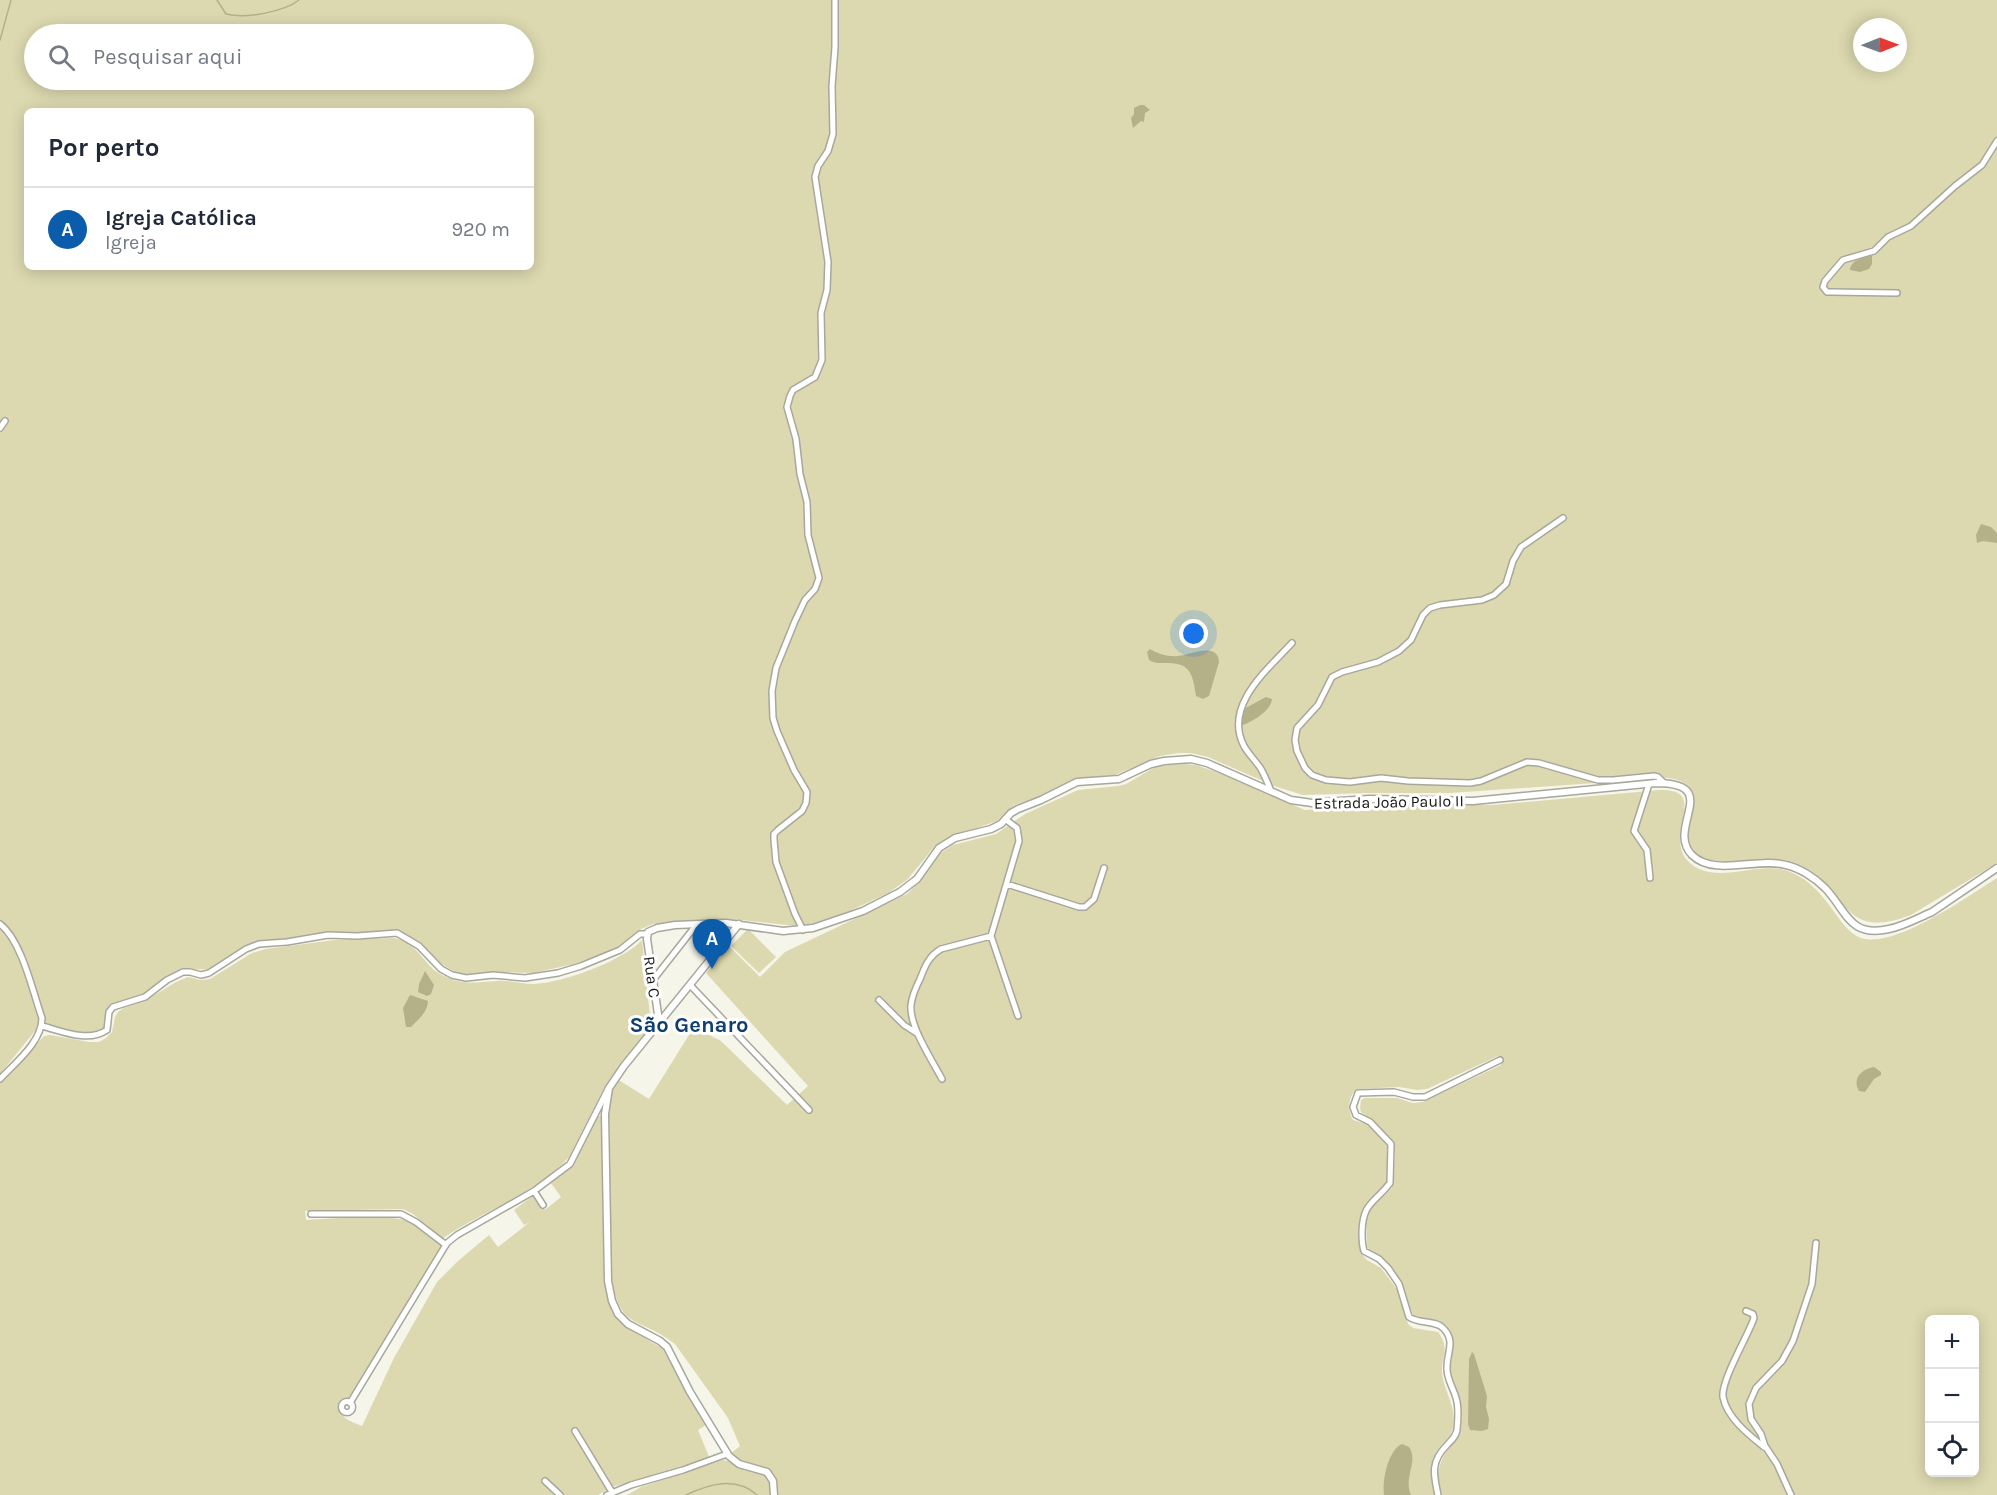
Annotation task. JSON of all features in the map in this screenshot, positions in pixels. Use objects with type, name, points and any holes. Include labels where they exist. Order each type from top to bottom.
[{"type":"street","points":[[803,930],[776,862],[774,834],[802,811],[806,803],[807,792],[794,770],[777,731],[773,718],[772,691],[776,668],[795,621],[805,600],[816,588],[819,578],[808,535],[807,502],[800,474],[796,439],[787,407],[793,390],[815,376],[822,360],[821,313],[827,290],[828,262],[815,177],[818,165],[828,151],[833,134],[835,0]]},
{"type":"street","points":[[1897,293],[1831,292],[1824,290],[1823,284],[1846,258],[1874,250],[1888,237],[1911,226],[1982,165],[1997,141]]},
{"type":"street","points":[[0,428],[5,421]]},
{"type":"street","points":[[1563,518],[1521,547],[1513,561],[1506,584],[1494,595],[1482,600],[1430,608],[1423,615],[1411,640],[1399,651],[1378,662],[1332,677],[1318,705],[1297,728],[1295,740],[1297,752],[1305,768],[1312,775],[1342,782],[1381,778],[1470,783],[1481,781],[1527,762],[1539,763],[1598,780],[1654,776],[1664,783]]},
{"type":"street","points":[[1271,791],[1265,776],[1243,744],[1238,717],[1254,685],[1292,643]]},
{"type":"street","name":"Estrada João Paulo II","points":[[42,1026],[81,1036],[97,1035],[107,1030],[113,1007],[145,997],[167,980],[183,972],[201,975],[209,973],[259,944],[328,935],[357,936],[397,933],[419,946],[441,969],[452,975],[466,978],[493,975],[525,978],[558,973],[581,966],[620,950],[640,934],[647,934],[657,928],[697,924],[739,924],[783,931],[803,930],[862,911],[900,892],[917,879],[932,856],[948,842],[991,829],[1018,809],[1077,782],[1119,779],[1150,764],[1164,761],[1191,759],[1207,763],[1291,800],[1312,803],[1369,799],[1473,801],[1649,784],[1664,783],[1681,786],[1689,793],[1690,808],[1684,837],[1688,850],[1697,859],[1720,866],[1770,862],[1792,867],[1809,876],[1824,888],[1844,916],[1866,930],[1887,929],[1921,916],[1939,907],[1997,868]]},
{"type":"street","points":[[1649,784],[1634,831],[1647,850],[1650,878]]},
{"type":"street","points":[[1005,819],[1017,828],[1019,836],[991,936],[1018,1016]]},
{"type":"street","points":[[1007,884],[1085,907],[1094,898],[1104,868]]},
{"type":"street","points":[[0,924],[10,935],[21,958],[42,1018],[42,1026],[38,1035],[0,1079]]},
{"type":"street","points":[[652,980],[697,924]]},
{"type":"street","points":[[350,1403],[446,1245],[457,1235],[534,1191],[570,1164],[609,1088],[624,1066],[739,924]]},
{"type":"street","name":"Rua C","points":[[647,934],[659,1021]]},
{"type":"street","points":[[942,1079],[912,1018],[911,1004],[929,958],[941,949],[991,936]]},
{"type":"street","points":[[690,985],[809,1110]]},
{"type":"street","points":[[879,1000],[904,1025],[919,1034]]},
{"type":"street","points":[[1438,1495],[1434,1476],[1436,1458],[1454,1438],[1457,1429],[1456,1398],[1446,1366],[1451,1349],[1450,1342],[1444,1328],[1440,1325],[1420,1322],[1409,1317],[1399,1284],[1379,1259],[1364,1251],[1362,1244],[1363,1214],[1371,1202],[1390,1183],[1392,1149],[1389,1140],[1370,1122],[1356,1115],[1353,1107],[1358,1093],[1394,1092],[1419,1098],[1425,1097],[1500,1060]]},
{"type":"street","points":[[609,1088],[605,1105],[606,1211],[608,1281],[612,1301],[623,1320],[660,1341],[672,1352],[690,1392],[727,1454],[739,1464],[767,1472],[773,1481],[774,1495]]},
{"type":"street","points":[[534,1191],[543,1205]]},
{"type":"street","points":[[311,1214],[400,1214],[416,1222],[446,1245]]},
{"type":"street","points":[[1767,1450],[1749,1414],[1750,1400],[1756,1388],[1782,1360],[1793,1341],[1812,1284],[1816,1243]]},
{"type":"street","points":[[1746,1311],[1754,1315],[1754,1318],[1725,1383],[1724,1398],[1738,1423],[1767,1450],[1777,1464],[1791,1495]]},
{"type":"street","points":[[575,1431],[610,1494],[727,1454]]},
{"type":"street","points":[[545,1480],[560,1495]]},
{"type":"shaded area","points":[[0,0],[1997,0],[1997,863],[1911,915],[1887,922],[1869,922],[1856,916],[1845,907],[1825,883],[1811,871],[1793,862],[1769,860],[1728,863],[1705,859],[1695,852],[1689,843],[1688,832],[1693,798],[1690,789],[1683,782],[1668,778],[1450,793],[1303,795],[1274,786],[1208,757],[1178,753],[1160,756],[1115,775],[1070,781],[1044,795],[1014,805],[997,821],[947,838],[935,846],[907,880],[888,893],[839,916],[810,924],[796,926],[741,920],[653,924],[641,929],[623,945],[574,964],[533,973],[497,972],[474,975],[459,974],[438,962],[420,942],[398,930],[350,934],[335,932],[249,945],[209,969],[184,970],[147,993],[114,1003],[107,1011],[105,1028],[99,1031],[75,1032],[44,1024],[39,1026],[0,1074]]},
{"type":"shaded area","points":[[1140,105],[1150,110],[1145,113],[1144,122],[1141,121],[1133,128],[1131,118],[1134,108]]},
{"type":"shaded area","points":[[1872,256],[1869,269],[1860,272],[1850,270],[1855,262]]},
{"type":"shaded area","points":[[1981,524],[1991,527],[1997,533],[1997,543],[1983,541],[1977,543],[1976,535]]},
{"type":"shaded area","points":[[1150,649],[1171,656],[1203,651],[1214,652],[1219,662],[1209,696],[1203,699],[1196,696],[1190,672],[1182,665],[1156,663],[1149,660],[1147,652]]},
{"type":"shaded area","points":[[1266,697],[1272,699],[1268,708],[1243,725],[1240,720],[1242,710]]},
{"type":"shaded area","points":[[1196,765],[1305,810],[1379,803],[1492,805],[1660,790],[1675,792],[1682,797],[1684,805],[1681,849],[1687,860],[1696,868],[1719,873],[1769,868],[1797,875],[1812,885],[1846,928],[1861,938],[1875,939],[1893,936],[1911,929],[1950,908],[1997,878],[1997,1495],[1794,1495],[1757,1428],[1751,1408],[1755,1393],[1787,1356],[1804,1318],[1817,1274],[1818,1242],[1814,1241],[1808,1287],[1792,1340],[1779,1362],[1752,1389],[1747,1403],[1748,1415],[1763,1445],[1737,1420],[1726,1396],[1726,1387],[1758,1316],[1746,1309],[1753,1316],[1720,1394],[1725,1409],[1734,1424],[1770,1457],[1788,1495],[1442,1495],[1438,1481],[1439,1468],[1461,1428],[1460,1407],[1450,1367],[1453,1339],[1446,1325],[1413,1315],[1402,1285],[1390,1266],[1382,1257],[1371,1252],[1367,1247],[1368,1212],[1392,1188],[1395,1155],[1390,1138],[1361,1112],[1361,1100],[1397,1098],[1413,1103],[1423,1102],[1501,1065],[1498,1056],[1427,1089],[1399,1087],[1357,1089],[1349,1103],[1353,1120],[1367,1124],[1389,1147],[1388,1183],[1367,1203],[1361,1213],[1360,1252],[1367,1260],[1381,1268],[1394,1285],[1408,1324],[1413,1328],[1438,1332],[1444,1343],[1442,1373],[1454,1420],[1451,1434],[1438,1449],[1432,1461],[1431,1474],[1435,1495],[777,1495],[772,1473],[761,1466],[738,1460],[730,1454],[740,1446],[728,1418],[675,1344],[632,1320],[620,1306],[611,1275],[607,1107],[611,1088],[617,1079],[649,1099],[694,1027],[721,1041],[787,1105],[808,1086],[706,973],[729,946],[760,977],[785,952],[907,894],[919,882],[939,854],[953,845],[996,834],[1025,814],[1078,790],[1126,784],[1157,766]]},
{"type":"shaded area","points":[[748,929],[776,957],[759,973],[731,946]]},
{"type":"shaded area","points":[[394,938],[410,945],[437,972],[451,979],[470,983],[502,981],[534,984],[560,980],[591,970],[621,956],[642,940],[651,1025],[605,1086],[569,1157],[525,1192],[442,1239],[413,1214],[403,1209],[305,1211],[306,1220],[360,1217],[400,1219],[410,1222],[442,1246],[349,1400],[341,1403],[343,1416],[362,1426],[394,1358],[437,1282],[489,1235],[498,1247],[530,1222],[524,1225],[514,1210],[534,1195],[545,1210],[561,1197],[551,1183],[574,1164],[596,1116],[603,1116],[603,1248],[606,1287],[611,1308],[623,1325],[663,1349],[706,1425],[698,1430],[710,1459],[612,1487],[598,1495],[0,1495],[0,1084],[44,1036],[99,1042],[112,1032],[115,1017],[124,1008],[145,1001],[188,977],[201,980],[210,979],[252,953],[335,940]]},
{"type":"shaded area","points":[[425,971],[434,985],[431,994],[427,996],[418,992]]},
{"type":"shaded area","points":[[410,995],[428,1001],[422,1016],[411,1027],[406,1027],[403,1008]]},
{"type":"shaded area","points":[[1874,1067],[1881,1072],[1881,1075],[1874,1079],[1865,1092],[1859,1091],[1857,1079],[1859,1075]]},
{"type":"shaded area","points":[[1472,1352],[1487,1396],[1488,1429],[1482,1431],[1470,1430],[1468,1424],[1469,1359]]},
{"type":"shaded area","points":[[1402,1444],[1409,1447],[1412,1452],[1409,1482],[1411,1495],[1384,1495],[1387,1466],[1397,1447]]},
{"type":"shaded area","points":[[723,1460],[766,1476],[772,1495],[627,1495],[641,1487]]},
{"type":"waterway","points":[[0,40],[11,0]]},
{"type":"waterway","points":[[217,0],[226,14],[243,16],[274,11],[299,0]]},
{"type":"waterway","points":[[686,1495],[722,1484],[740,1485],[757,1495]]},
{"type":"place","name":"Igreja Católica","points":[[712,969]]},
{"type":"district","name":"São Genaro","points":[[689,1025]]}]
